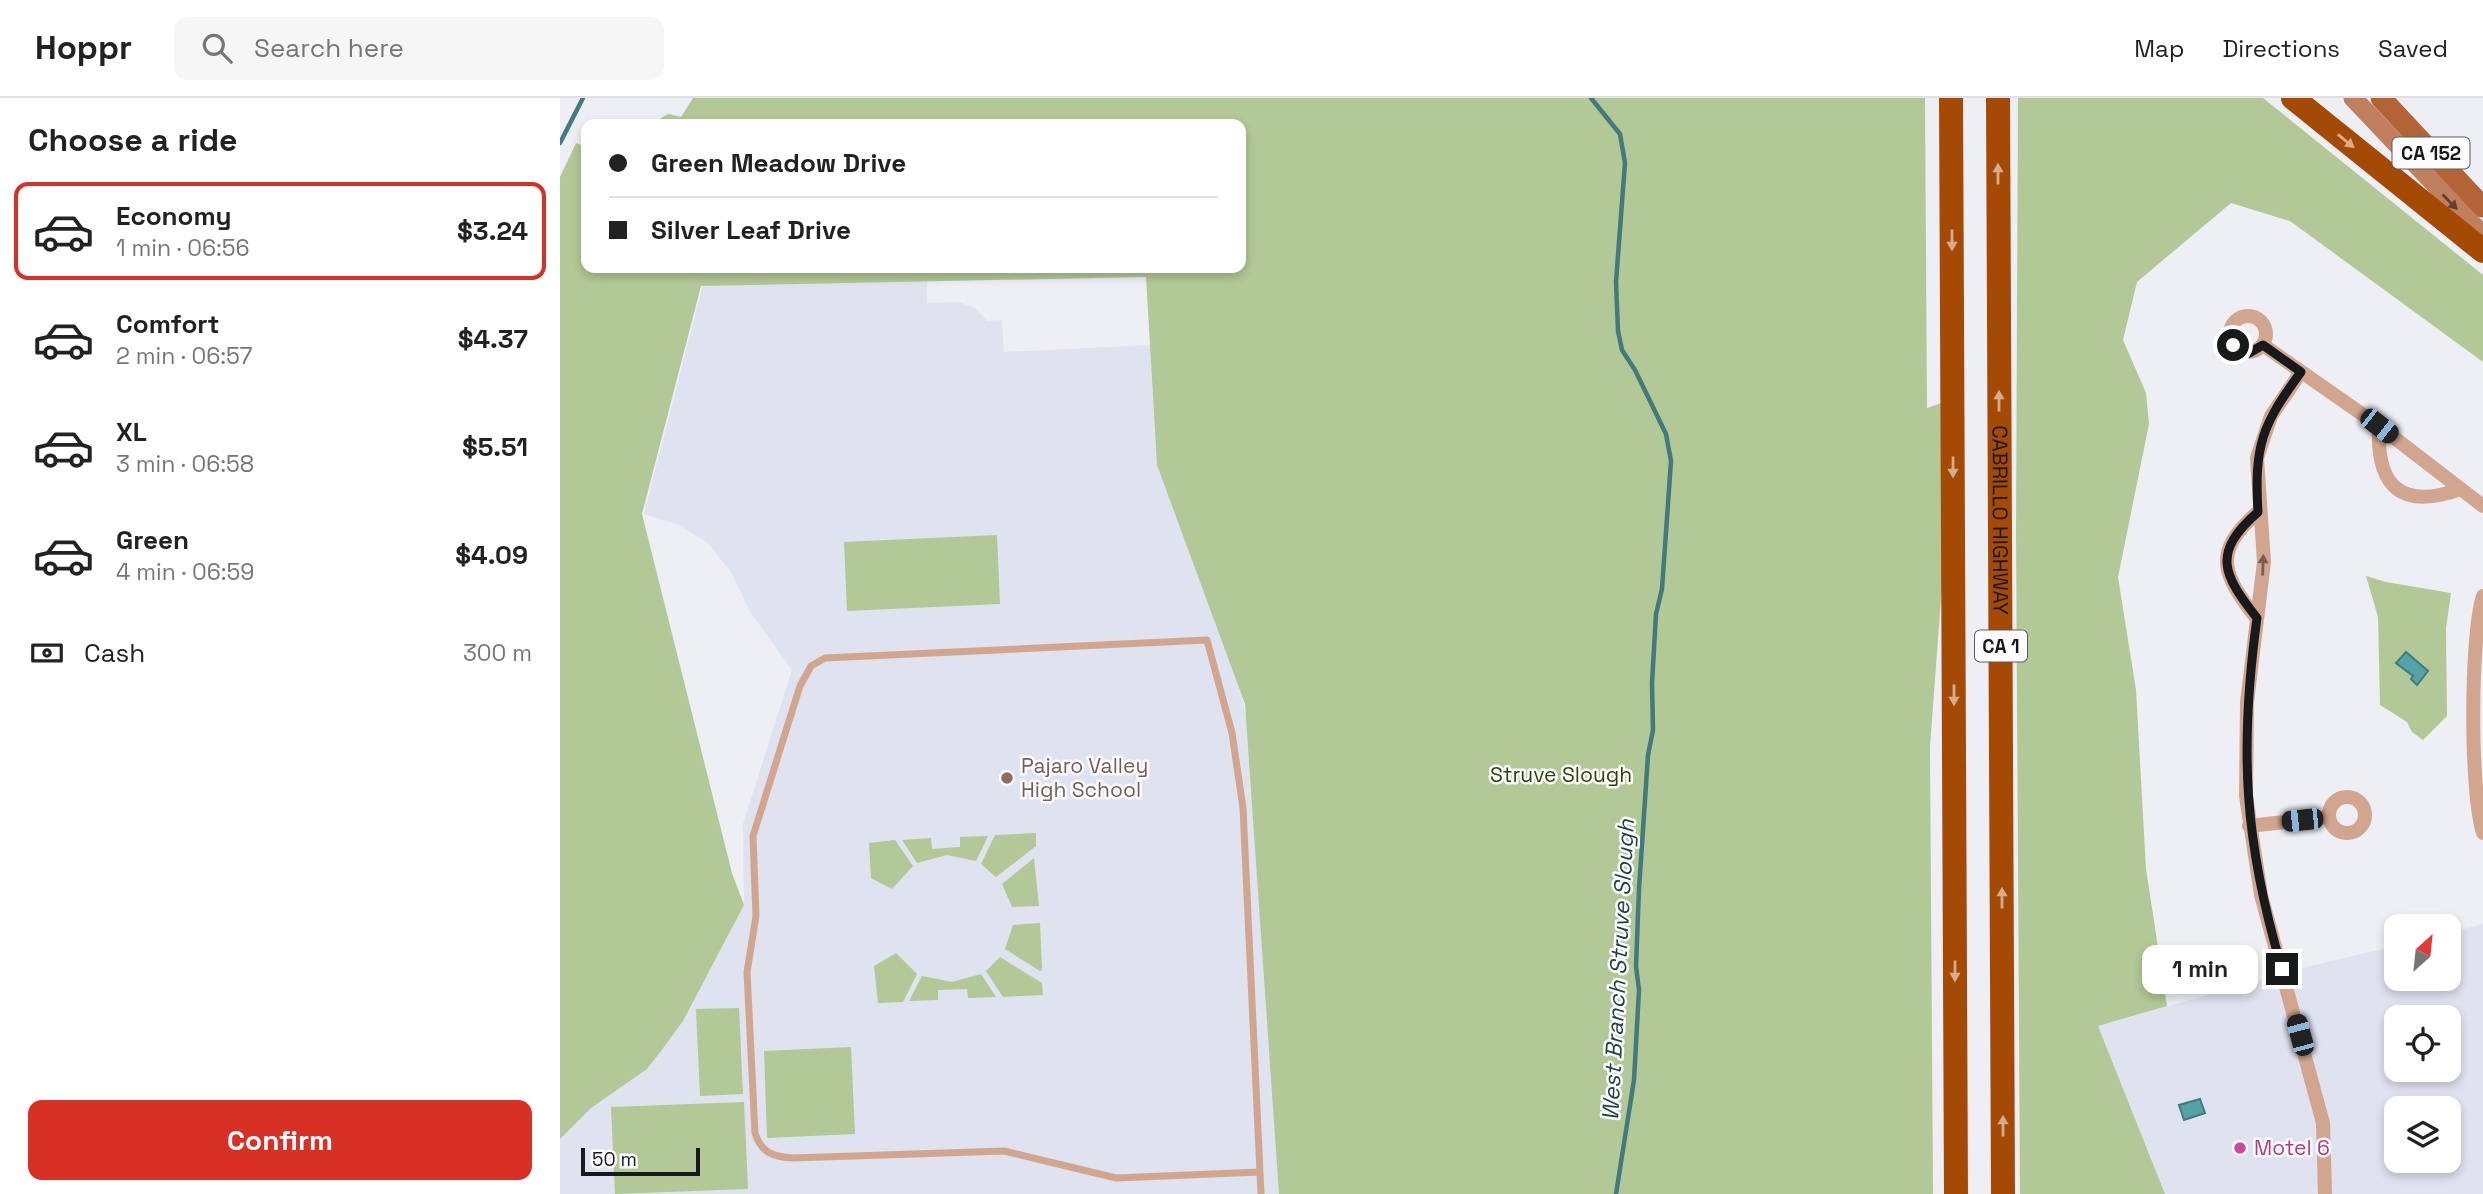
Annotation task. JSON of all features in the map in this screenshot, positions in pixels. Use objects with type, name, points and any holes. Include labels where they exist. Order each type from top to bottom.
[{"type":"highway","name":"CA 1","points":[[1951,98],[1956,1194]]},
{"type":"highway","name":"CABRILLO HIGHWAY","points":[[1998,98],[2003,1194]]},
{"type":"highway","points":[[2293,98],[2483,251]]},
{"type":"main road","name":"CA 152","points":[[2381,98],[2483,207]]},
{"type":"street","points":[[2353,98],[2483,236]]},
{"type":"street","points":[[2263,345],[2379,426],[2483,506]]},
{"type":"street","points":[[2301,372],[2275,410],[2260,443],[2255,473],[2264,562],[2245,720],[2249,826],[2261,895],[2323,1123],[2325,1194]]},
{"type":"street","points":[[2379,426],[2380,461],[2397,488],[2428,499],[2461,489]]},
{"type":"street","points":[[2257,618],[2231,582],[2226,564],[2231,540],[2258,512]]},
{"type":"street","points":[[2483,596],[2476,634],[2475,740],[2477,809],[2483,833]]},
{"type":"street","points":[[2249,826],[2329,817]]},
{"type":"lane","points":[[1260,1172],[1116,1178],[1084,1173],[1015,1152],[793,1158],[777,1157],[763,1148],[755,1133],[747,972],[756,916],[753,836],[800,685],[811,666],[825,658],[1207,640],[1230,721],[1243,808],[1260,1172],[1261,1194]]},
{"type":"shaded area","name":"Pajaro Valley High School","points":[[927,276],[927,303],[959,302],[975,308],[987,321],[1002,320],[1004,352],[1150,345],[1155,434],[1243,701],[1302,1027],[1325,1194],[560,1194],[560,1139],[591,1108],[647,1069],[683,1021],[744,905],[743,824],[792,670],[749,610],[731,572],[707,542],[676,524],[644,514],[703,285]]},
{"type":"shaded area","points":[[2483,924],[2483,1194],[2165,1194],[2098,1026],[2306,967],[2384,949],[2384,991],[2461,991],[2461,930]]},
{"type":"green space","name":"Struve Slough","points":[[693,98],[1925,98],[1927,408],[1950,400],[1948,504],[1930,747],[1933,1194],[1279,1194],[1245,704],[1157,465],[1146,277],[701,286],[642,514],[732,873],[744,905],[683,1021],[647,1069],[591,1108],[560,1139],[560,177],[576,143],[581,145],[581,273],[1246,273],[1246,119],[660,119],[668,114],[681,117]]},
{"type":"green space","points":[[2018,98],[2263,98],[2483,275],[2483,362],[2290,221],[2231,203],[2137,282],[2123,340],[2146,393],[2149,424],[2118,577],[2136,690],[2146,869],[2167,1006],[2098,1026],[2165,1194],[2020,1194],[2016,532]]},
{"type":"green space","points":[[997,535],[1000,604],[847,611],[844,542]]},
{"type":"green space","points":[[2366,576],[2451,593],[2446,628],[2447,716],[2423,740],[2412,732],[2407,722],[2380,705],[2378,617]]},
{"type":"green space","points":[[1036,833],[1036,846],[996,877],[981,864],[995,835]]},
{"type":"green space","points":[[988,836],[976,861],[947,855],[917,863],[902,840],[931,838],[932,849],[960,847],[960,837]]},
{"type":"green space","points":[[895,840],[913,866],[892,889],[871,878],[869,843]]},
{"type":"green space","points":[[1034,858],[1039,906],[1012,907],[1002,884]]},
{"type":"green space","points":[[1040,923],[1040,971],[1005,949],[1013,925]]},
{"type":"green space","points":[[896,953],[917,974],[903,1002],[878,1003],[874,966]]},
{"type":"green space","points":[[1000,957],[1042,983],[1043,995],[1003,997],[986,971]]},
{"type":"green space","points":[[981,974],[996,997],[968,998],[967,989],[938,990],[938,1000],[909,1001],[922,976],[952,982]]},
{"type":"green space","points":[[739,1008],[743,1094],[700,1096],[696,1009]]},
{"type":"green space","points":[[851,1047],[855,1134],[767,1138],[764,1051]]},
{"type":"green space","points":[[744,1102],[748,1189],[615,1194],[611,1107]]},
{"type":"water","points":[[2406,652],[2428,671],[2417,685],[2411,679],[2413,676],[2396,663]]},
{"type":"water","points":[[2200,1099],[2205,1113],[2184,1120],[2179,1105]]},
{"type":"waterway","points":[[560,143],[583,98]]},
{"type":"waterway","name":"West Branch Struve Slough","points":[[1591,98],[1620,134],[1625,163],[1616,282],[1618,331],[1622,350],[1635,370],[1666,434],[1671,461],[1662,589],[1656,614],[1652,683],[1653,730],[1648,755],[1639,889],[1636,966],[1639,990],[1634,1080],[1616,1194]]},
{"type":"place","name":"Pajaro Valley High School","points":[[1007,778]]},
{"type":"place","name":"Motel 6","points":[[2240,1148]]},
{"type":"route","points":[[2233,345],[2249,353],[2263,345],[2301,372],[2278,403],[2265,429],[2255,473],[2258,512],[2231,540],[2226,564],[2227,574],[2236,592],[2257,618],[2245,720],[2246,796],[2261,895],[2282,969]]}]
